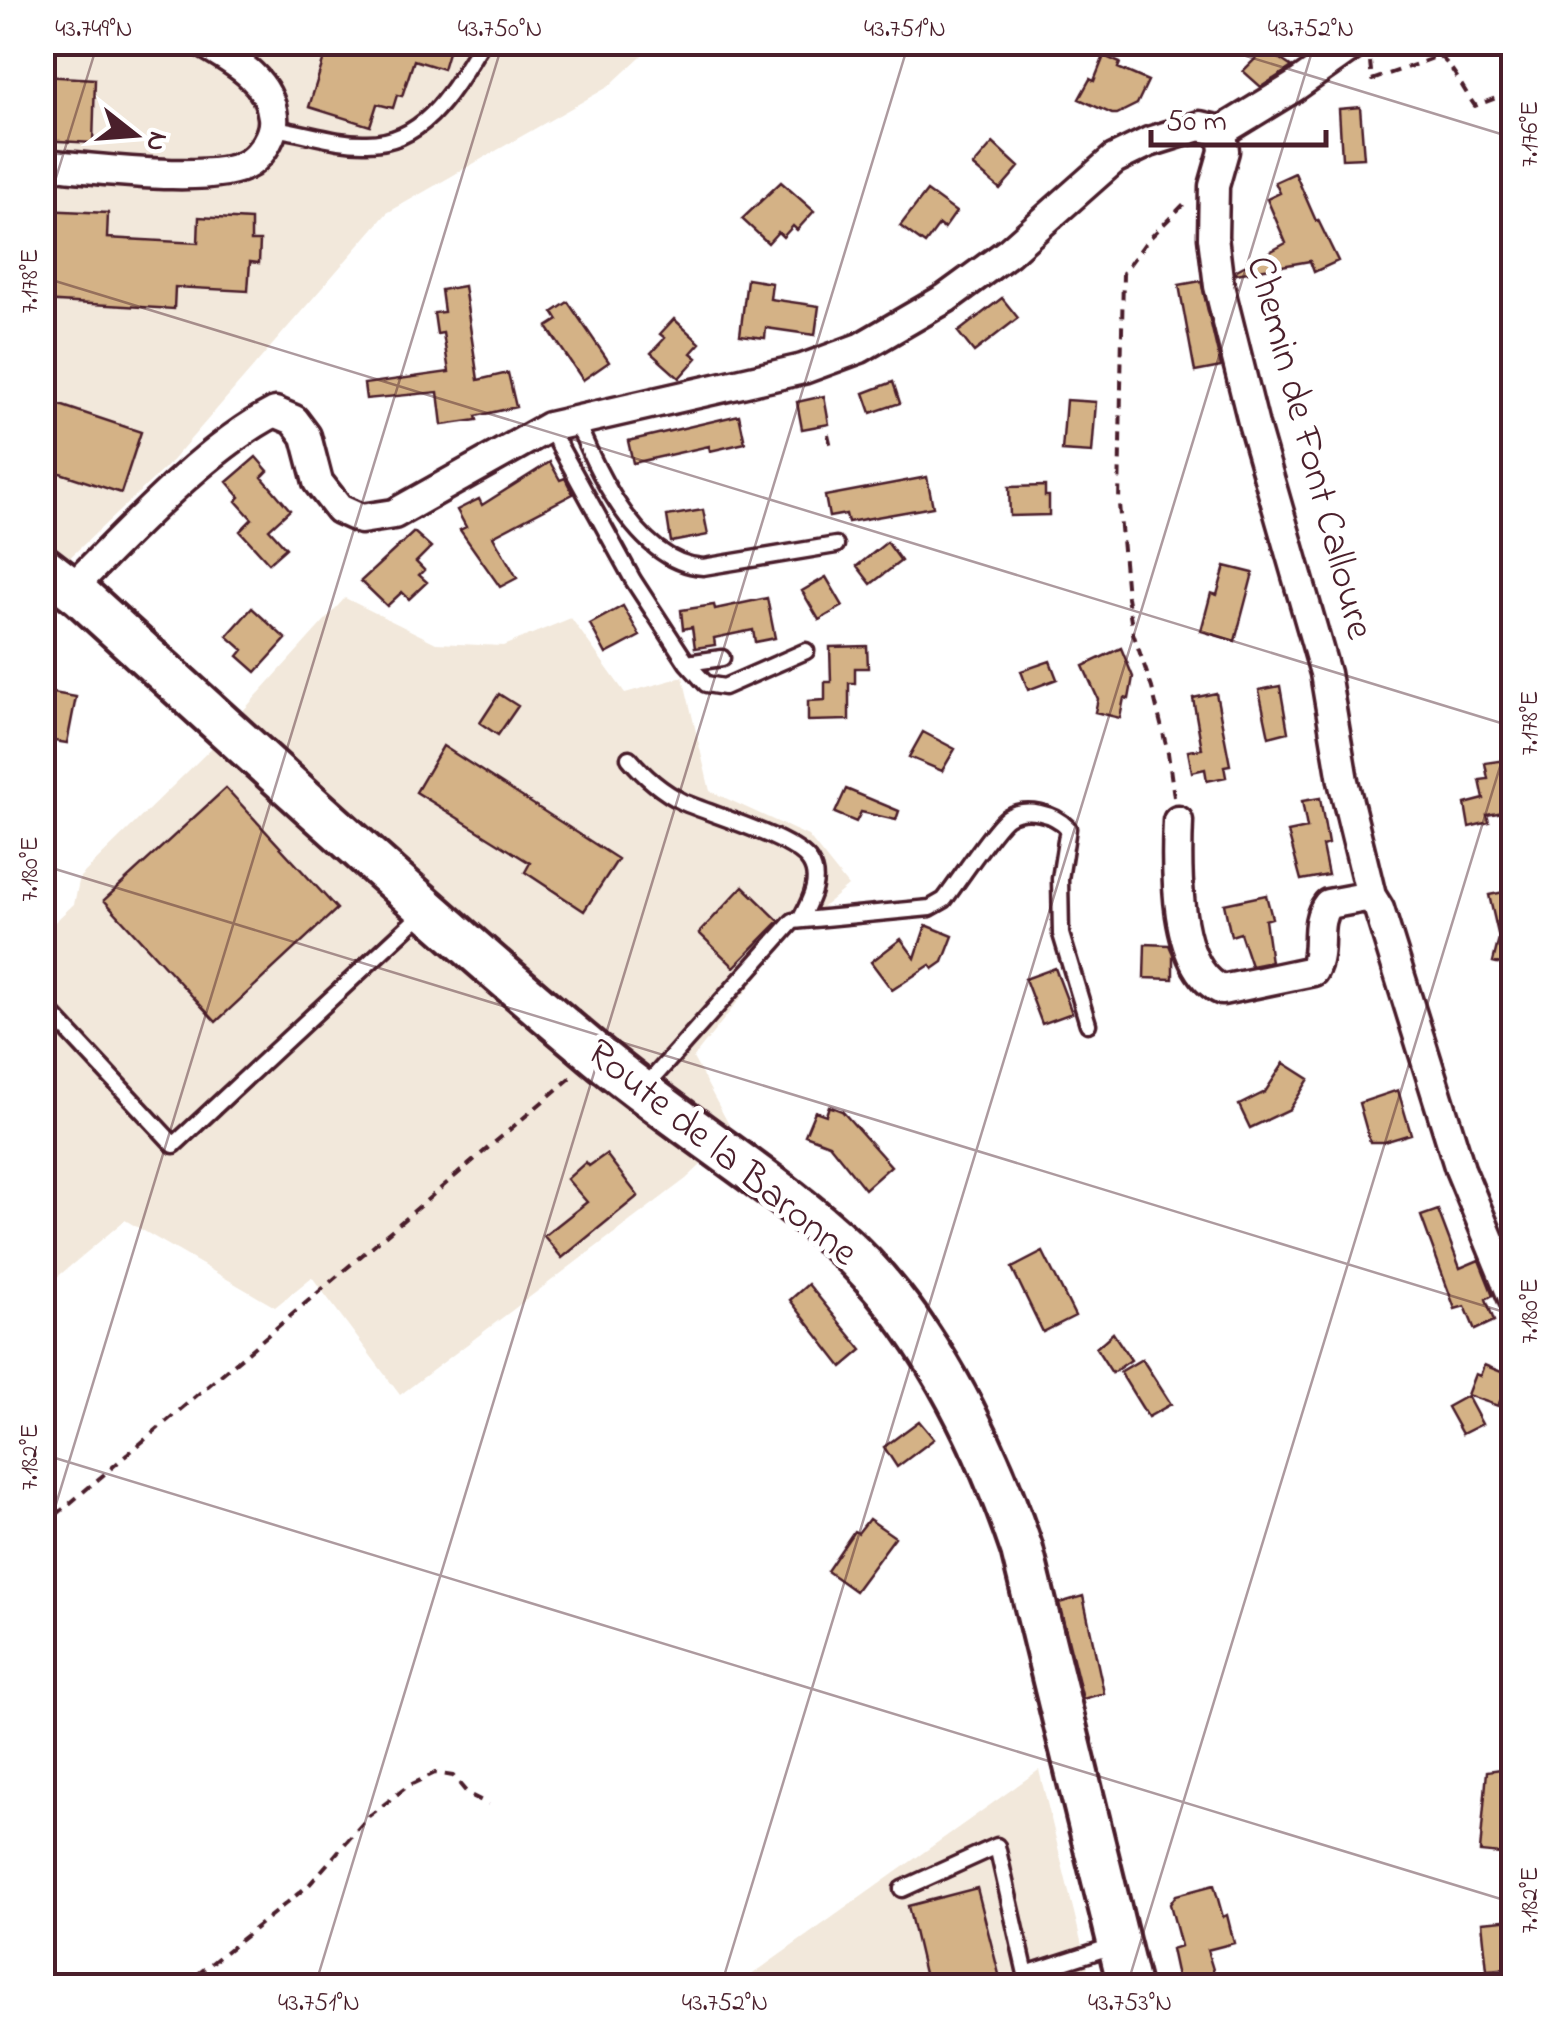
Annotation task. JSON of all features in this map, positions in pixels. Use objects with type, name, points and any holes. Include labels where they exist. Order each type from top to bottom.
[{"type":"main road","name":"Route de la Baronne","points":[[57,577],[596,1056],[836,1238],[905,1318],[941,1370],[999,1483],[1022,1550],[1129,1986]]},
{"type":"street","points":[[42,164],[159,173],[224,171],[249,163],[274,128],[274,114],[264,88],[242,66],[202,42]]},
{"type":"street","points":[[57,577],[208,458],[275,412],[294,420],[306,436],[318,482],[339,509],[361,519],[408,509],[562,424],[803,369],[860,348],[946,298],[1010,252],[1114,159],[1149,142],[1200,126],[1222,130],[1294,87],[1364,52]]},
{"type":"street","name":"Chemin de Font Calloure","points":[[1222,130],[1224,151],[1214,186],[1214,237],[1219,286],[1240,376],[1325,672],[1344,780],[1371,896],[1379,910],[1460,1169],[1514,1300]]},
{"type":"street","points":[[1178,821],[1181,918],[1196,963],[1208,984],[1222,990],[1313,971],[1319,952],[1319,916],[1328,904],[1371,896]]},
{"type":"lane","points":[[274,128],[365,144],[395,140],[423,125],[451,94],[480,46]]},
{"type":"lane","points":[[562,424],[586,444],[634,528],[664,556],[703,567],[836,545]]},
{"type":"lane","points":[[562,424],[634,580],[686,663],[706,684],[724,687],[806,651]]},
{"type":"lane","points":[[686,663],[722,658]]},
{"type":"lane","points":[[629,758],[642,773],[680,800],[788,844],[810,862],[816,890],[800,920]]},
{"type":"lane","points":[[642,1090],[793,921],[930,908],[944,900],[1004,818],[1021,812],[1040,813],[1068,828],[1060,879],[1062,934],[1088,1024]]},
{"type":"lane","points":[[42,1002],[174,1146],[429,908]]},
{"type":"lane","points":[[902,1888],[997,1846],[1027,1980],[1119,1944]]},
{"type":"path","points":[[1364,52],[1372,80],[1439,56],[1449,63],[1455,79],[1475,106],[1514,91]]},
{"type":"path","points":[[1178,821],[1168,754],[1127,598],[1119,504],[1123,273],[1146,242],[1196,192],[1214,186]]},
{"type":"path","points":[[828,434],[832,452]]},
{"type":"path","points":[[42,1527],[596,1056]]},
{"type":"path","points":[[183,1986],[309,1884],[369,1816],[408,1786],[434,1773],[453,1776],[468,1794],[488,1804]]},
{"type":"shaded area","points":[[43,43],[655,43],[608,87],[387,213],[169,464],[62,565],[242,712],[345,598],[436,643],[503,646],[571,618],[625,693],[683,677],[710,791],[808,836],[848,886],[794,931],[693,1058],[734,1134],[686,1179],[400,1395],[312,1277],[275,1307],[125,1220],[43,1289],[43,933],[74,904],[80,877],[234,726],[43,569]]},
{"type":"shaded area","points":[[1039,1770],[1092,1986],[736,1986]]},
{"type":"building","points":[[329,42],[451,42],[443,69],[414,60],[402,96],[397,95],[393,108],[377,104],[370,126],[309,107]]},
{"type":"building","points":[[1265,49],[1292,67],[1261,87],[1243,71]]},
{"type":"building","points":[[1104,56],[1120,63],[1118,68],[1148,81],[1137,104],[1117,114],[1079,99],[1090,79],[1094,81]]},
{"type":"building","points":[[42,76],[95,79],[93,143],[42,140]]},
{"type":"building","points":[[1360,107],[1364,158],[1342,159],[1339,109]]},
{"type":"building","points":[[993,143],[1019,167],[1000,189],[973,166]]},
{"type":"building","points":[[1295,173],[1338,261],[1314,272],[1310,261],[1236,274],[1235,271],[1286,243],[1267,199],[1280,193],[1275,182]]},
{"type":"building","points":[[781,182],[814,211],[797,230],[793,226],[783,237],[778,232],[768,243],[742,219]]},
{"type":"building","points":[[927,191],[956,212],[944,229],[939,225],[925,244],[900,226]]},
{"type":"building","points":[[42,210],[108,213],[107,238],[198,243],[199,217],[251,220],[251,241],[260,241],[259,263],[250,262],[248,291],[175,287],[174,309],[42,301]]},
{"type":"building","points":[[747,279],[772,283],[770,299],[819,306],[815,335],[766,328],[765,338],[740,335]]},
{"type":"building","points":[[1201,281],[1221,367],[1195,372],[1179,285]]},
{"type":"building","points":[[464,286],[478,380],[508,373],[516,407],[476,416],[477,420],[442,425],[438,392],[366,399],[364,384],[449,372],[443,333],[437,334],[434,313],[444,312],[441,290]]},
{"type":"building","points":[[1002,298],[1018,318],[974,352],[958,332]]},
{"type":"building","points":[[568,302],[609,362],[583,380],[547,327],[558,320],[553,312]]},
{"type":"building","points":[[674,319],[700,343],[691,353],[697,358],[679,378],[651,353],[665,338],[660,334]]},
{"type":"building","points":[[893,382],[900,403],[871,413],[864,393]]},
{"type":"building","points":[[824,396],[829,424],[802,429],[797,402]]},
{"type":"building","points":[[42,399],[141,432],[121,493],[42,467]]},
{"type":"building","points":[[1066,400],[1096,402],[1092,453],[1062,451]]},
{"type":"building","points":[[739,415],[745,443],[710,451],[709,446],[633,463],[628,441]]},
{"type":"building","points":[[256,457],[268,471],[262,477],[290,510],[269,529],[286,548],[269,563],[240,531],[252,519],[236,501],[240,497],[227,482]]},
{"type":"building","points":[[550,462],[573,494],[493,536],[517,578],[500,587],[460,530],[466,527],[457,510],[479,499],[482,505]]},
{"type":"building","points":[[927,477],[933,507],[848,522],[846,514],[829,517],[825,496]]},
{"type":"building","points":[[1045,486],[1049,515],[1010,516],[1009,487]]},
{"type":"building","points":[[703,510],[708,535],[671,542],[667,516]]},
{"type":"building","points":[[414,532],[431,547],[416,562],[424,570],[419,575],[427,582],[409,599],[402,592],[387,606],[361,581]]},
{"type":"building","points":[[887,542],[901,561],[871,584],[857,566]]},
{"type":"building","points":[[1225,566],[1253,573],[1235,641],[1201,631],[1211,593],[1217,595]]},
{"type":"building","points":[[826,577],[843,606],[819,620],[802,591]]},
{"type":"building","points":[[767,598],[775,638],[755,642],[753,630],[714,638],[715,645],[695,648],[692,627],[683,629],[681,610],[714,605],[715,609]]},
{"type":"building","points":[[623,606],[640,636],[606,654],[590,624]]},
{"type":"building","points":[[252,608],[286,639],[256,672],[238,656],[243,650],[227,636]]},
{"type":"building","points":[[867,646],[868,668],[855,668],[855,683],[849,683],[849,720],[808,721],[808,701],[825,700],[825,682],[831,682],[830,647]]},
{"type":"building","points":[[1121,648],[1133,677],[1120,718],[1095,712],[1098,699],[1083,666]]},
{"type":"building","points":[[1050,661],[1057,679],[1028,690],[1021,671]]},
{"type":"building","points":[[1280,686],[1288,732],[1269,737],[1259,690]]},
{"type":"building","points":[[42,691],[76,697],[67,743],[42,739]]},
{"type":"building","points":[[1216,693],[1230,765],[1224,766],[1226,777],[1207,781],[1205,769],[1192,772],[1188,751],[1202,749],[1193,698]]},
{"type":"building","points":[[499,694],[518,706],[498,735],[480,723]]},
{"type":"building","points":[[923,732],[955,749],[942,771],[909,757]]},
{"type":"building","points":[[443,746],[618,859],[584,911],[525,872],[530,863],[416,792]]},
{"type":"building","points":[[1506,760],[1510,788],[1514,787],[1514,810],[1487,815],[1489,822],[1469,827],[1465,804],[1484,799],[1480,780],[1488,779],[1485,763]]},
{"type":"building","points":[[226,788],[337,909],[216,1022],[104,900]]},
{"type":"building","points":[[846,789],[899,811],[896,820],[861,812],[856,822],[835,813]]},
{"type":"building","points":[[1320,798],[1328,844],[1322,846],[1328,875],[1301,880],[1288,832],[1307,828],[1302,801]]},
{"type":"building","points":[[743,886],[779,921],[734,967],[699,933]]},
{"type":"building","points":[[1514,890],[1514,969],[1506,970],[1505,965],[1493,962],[1499,938],[1489,895]]},
{"type":"building","points":[[1266,895],[1272,918],[1265,920],[1271,962],[1251,966],[1240,933],[1231,936],[1224,904]]},
{"type":"building","points":[[926,925],[953,936],[943,962],[933,969],[930,965],[892,990],[871,962],[901,939],[915,958]]},
{"type":"building","points":[[1145,944],[1169,945],[1173,979],[1144,978]]},
{"type":"building","points":[[1055,968],[1072,1013],[1042,1024],[1025,979]]},
{"type":"building","points":[[1284,1063],[1309,1079],[1290,1109],[1250,1128],[1239,1105],[1265,1092]]},
{"type":"building","points":[[1398,1090],[1411,1134],[1370,1142],[1359,1103]]},
{"type":"building","points":[[829,1106],[842,1111],[891,1166],[865,1189],[829,1144],[805,1135],[815,1111],[826,1115]]},
{"type":"building","points":[[606,1154],[638,1196],[562,1258],[544,1236],[587,1202],[567,1179],[586,1162],[589,1166]]},
{"type":"building","points":[[1438,1210],[1460,1268],[1479,1260],[1493,1295],[1486,1299],[1494,1321],[1475,1330],[1465,1306],[1455,1309],[1421,1216]]},
{"type":"building","points":[[1043,1252],[1075,1316],[1043,1332],[1012,1268]]},
{"type":"building","points":[[808,1284],[862,1350],[842,1367],[790,1300]]},
{"type":"building","points":[[1113,1333],[1131,1360],[1112,1373],[1096,1348]]},
{"type":"building","points":[[1142,1359],[1171,1404],[1148,1417],[1120,1372]]},
{"type":"building","points":[[1484,1365],[1514,1377],[1514,1406],[1500,1401],[1498,1406],[1467,1395],[1475,1374],[1480,1376]]},
{"type":"building","points":[[1467,1396],[1482,1424],[1462,1434],[1447,1407]]},
{"type":"building","points":[[919,1421],[934,1439],[897,1467],[884,1447]]},
{"type":"building","points":[[869,1519],[895,1537],[855,1591],[827,1571],[854,1531],[858,1533]]},
{"type":"building","points":[[1083,1596],[1104,1693],[1083,1699],[1059,1603]]},
{"type":"building","points":[[1508,1768],[1514,1801],[1510,1855],[1480,1852],[1487,1771]]},
{"type":"building","points":[[1214,1885],[1234,1943],[1207,1950],[1214,1973],[1208,1974],[1211,1986],[1179,1986],[1171,1949],[1181,1946],[1170,1904],[1176,1895]]},
{"type":"building","points":[[977,1888],[1002,1986],[927,1986],[908,1906]]},
{"type":"building","points":[[1514,1919],[1514,1968],[1487,1970],[1482,1922]]}]
